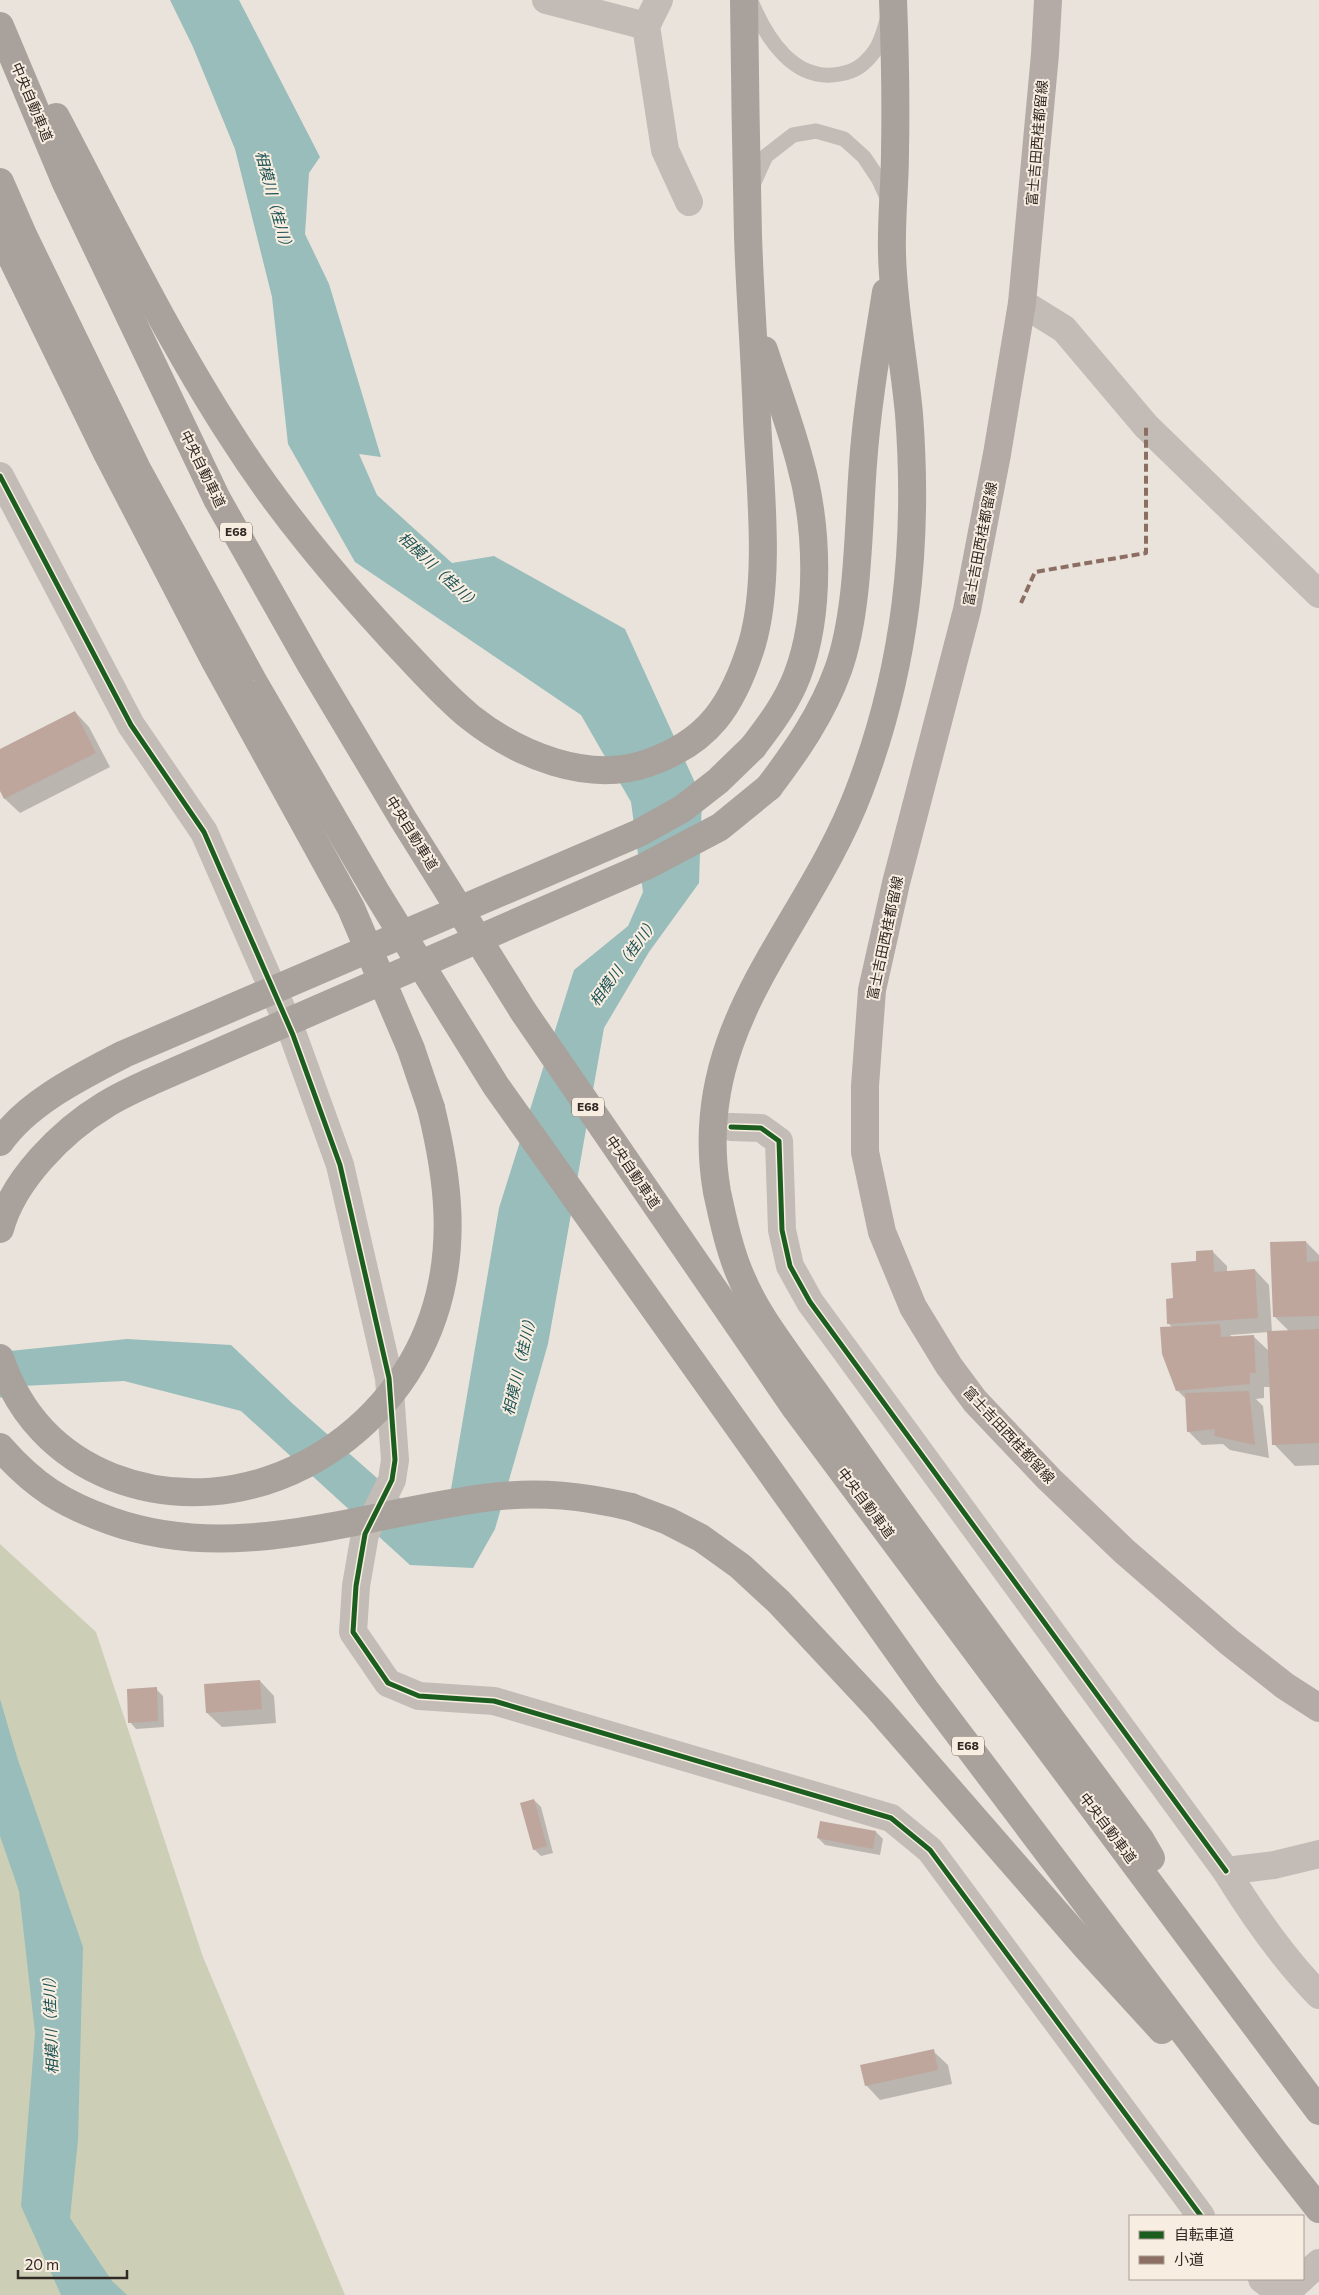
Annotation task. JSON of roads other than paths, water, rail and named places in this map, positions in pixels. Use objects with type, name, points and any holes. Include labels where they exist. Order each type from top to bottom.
[{"type":"highway","points":[[0,12],[170,332],[234,439],[293,523],[362,607],[428,677],[470,717],[505,740],[556,763],[607,772],[642,766],[686,748],[709,729],[728,703],[751,646],[759,613],[762,581],[754,316],[748,197],[744,0]]},
{"type":"highway","points":[[893,2],[896,149],[892,256],[909,415],[913,489],[913,537],[902,634],[891,689],[858,792],[839,836],[817,878],[764,965],[743,1007],[725,1053],[716,1096],[713,1138],[717,1189],[742,1279],[770,1330],[922,1545],[1140,1840],[1249,2018]]},
{"type":"highway","name":"中央自動車道","points":[[0,26],[70,191],[217,499],[321,682],[522,1011],[796,1409],[1319,2111]]},
{"type":"highway","name":"E68","points":[[0,182],[24,237],[137,469],[239,656],[376,892],[496,1086],[927,1692],[1319,2209]]},
{"type":"highway","points":[[0,227],[6,246],[112,462],[215,661],[350,908],[411,1049],[431,1108],[442,1154],[448,1199],[448,1236],[444,1275],[433,1316],[419,1351],[398,1386],[373,1415],[346,1438],[316,1459],[284,1475],[255,1485],[222,1492],[194,1494],[163,1492],[131,1484],[100,1472],[70,1456],[43,1433],[22,1404],[0,1358]]},
{"type":"highway","points":[[0,1229],[18,1190],[40,1160],[67,1134],[104,1105],[150,1082],[646,866],[720,827],[769,787],[799,748],[817,719],[839,669],[849,625],[855,578],[866,421],[892,256]]},
{"type":"highway","points":[[0,1142],[6,1133],[41,1102],[79,1077],[124,1054],[639,833],[689,804],[718,782],[753,747],[778,714],[797,676],[809,632],[814,588],[810,503],[800,463],[754,316]]},
{"type":"highway","points":[[0,1447],[16,1466],[50,1494],[82,1511],[124,1526],[166,1536],[208,1539],[266,1536],[321,1529],[482,1499],[540,1494],[590,1497],[631,1507],[668,1521],[701,1538],[740,1566],[779,1602],[878,1708],[1087,1948],[1275,2153]]},
{"type":"main road","name":"富士吉田西桂都留線","points":[[1048,0],[1045,54],[1022,303],[997,454],[967,610],[896,883],[872,990],[864,1086],[866,1152],[882,1232],[913,1307],[949,1366],[975,1402],[1006,1436],[1124,1550],[1229,1642],[1286,1686],[1319,1708]]},
{"type":"street","points":[[546,0],[646,26]]},
{"type":"street","points":[[659,0],[646,26],[665,150],[689,202]]},
{"type":"street","points":[[1022,303],[1064,329],[1146,426],[1319,594]]},
{"type":"street","points":[[0,476],[131,725],[204,832],[293,1035],[340,1165],[389,1378],[395,1460],[392,1480],[365,1534],[356,1586],[353,1632],[388,1683],[419,1696],[494,1701],[513,1706],[891,1818],[930,1850],[1200,2215]]},
{"type":"street","points":[[731,1127],[761,1128],[779,1141],[782,1230],[790,1266],[810,1302],[1226,1871],[1247,1905],[1296,1972],[1319,1995]]},
{"type":"street","points":[[1226,1871],[1274,1865],[1319,1854]]},
{"type":"street","points":[[1304,2276],[1319,2263]]},
{"type":"street","points":[[1263,2280],[1282,2295],[1300,2280]]},
{"type":"lane","points":[[750,0],[761,26],[781,53],[804,71],[828,77],[855,71],[875,51],[893,2]]},
{"type":"lane","points":[[748,197],[766,156],[793,135],[816,131],[844,139],[864,157],[878,178],[893,211]]},
{"type":"water","name":"相模川（桂川）","points":[[170,0],[239,0],[320,157],[309,173],[305,234],[329,284],[381,457],[359,454],[377,495],[452,563],[494,556],[625,629],[702,798],[699,883],[649,952],[604,1028],[548,1344],[495,1529],[473,1568],[410,1565],[241,1411],[124,1381],[22,1386],[0,1398],[0,1352],[127,1339],[231,1345],[293,1404],[411,1508],[450,1495],[499,1208],[574,970],[628,926],[643,892],[631,802],[581,715],[355,562],[288,444],[272,297],[235,149],[193,47]]},
{"type":"water","name":"相模川（桂川）","points":[[0,1699],[17,1757],[83,1947],[78,2140],[70,2218],[112,2281],[127,2295],[61,2295],[21,2206],[35,2033],[19,1891],[0,1836]]}]
